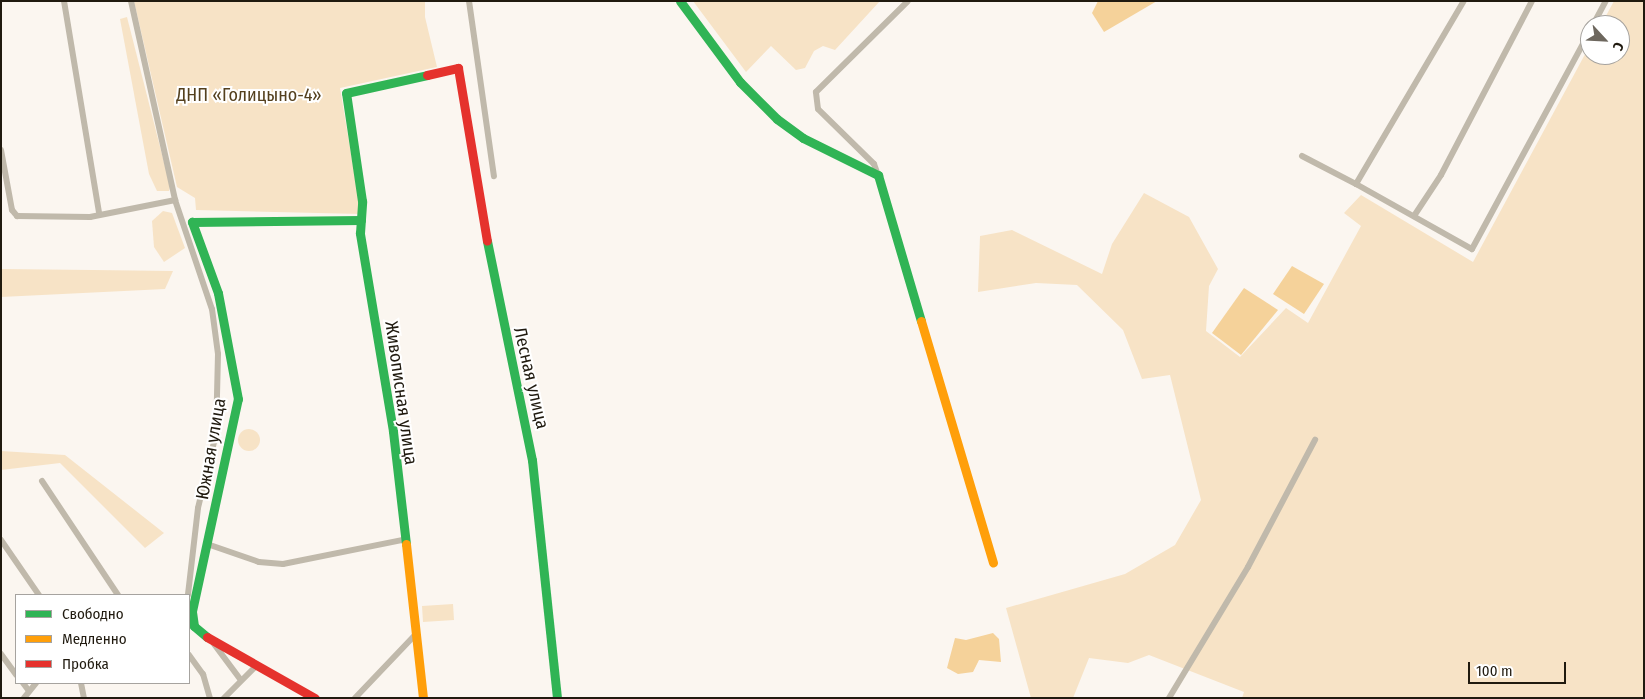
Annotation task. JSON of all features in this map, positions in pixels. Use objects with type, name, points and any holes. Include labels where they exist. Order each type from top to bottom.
[{"type":"street","points":[[64,1],[99,212]]},
{"type":"street","points":[[131,1],[175,200],[200,262],[218,354],[216,434],[198,508],[188,594]]},
{"type":"street","points":[[469,1],[494,176]]},
{"type":"street","points":[[680,1],[740,82],[777,119],[803,138],[878,175]]},
{"type":"street","points":[[908,1],[816,92],[818,109],[874,164],[993,562]]},
{"type":"street","points":[[1356,184],[1464,1]]},
{"type":"street","points":[[1414,216],[1441,175],[1532,1]]},
{"type":"street","points":[[1598,15],[1606,1]]},
{"type":"street","points":[[1302,156],[1472,249],[1580,49]]},
{"type":"street","name":"Лесная улица","points":[[346,93],[458,68],[496,298],[532,460],[557,698]]},
{"type":"street","name":"Живописная улица","points":[[346,93],[361,220],[393,431],[402,540],[423,698]]},
{"type":"street","points":[[1,150],[14,214],[90,217],[99,212],[175,200]]},
{"type":"street","name":"Южная улица","points":[[212,642],[194,626],[192,612],[210,545],[238,399],[218,293],[192,222],[361,220]]},
{"type":"street","points":[[1169,698],[1248,567],[1315,440]]},
{"type":"street","points":[[42,481],[117,594]]},
{"type":"street","points":[[1,540],[38,594]]},
{"type":"street","points":[[210,545],[259,562],[283,564],[402,540]]},
{"type":"street","points":[[355,698],[415,635]]},
{"type":"street","points":[[212,642],[315,698]]},
{"type":"street","points":[[212,642],[240,679]]},
{"type":"street","points":[[1,654],[15,673]]},
{"type":"street","points":[[190,656],[203,674],[210,698]]},
{"type":"street","points":[[224,698],[240,679],[257,665]]},
{"type":"street","points":[[24,684],[29,691]]},
{"type":"street","points":[[24,698],[35,684]]},
{"type":"street","points":[[81,684],[84,698]]},
{"type":"green space","name":"ДНП «Голицыно-4»","points":[[134,1],[425,1],[425,17],[437,67],[340,88],[361,214],[196,210],[195,198],[177,187]]},
{"type":"green space","points":[[693,1],[880,1],[835,50],[823,46],[814,51],[805,68],[796,70],[771,46],[746,72]]},
{"type":"green space","points":[[1614,1],[1644,1],[1644,698],[1242,698],[1244,692],[1149,655],[1128,663],[1089,658],[1073,698],[1031,698],[1006,608],[1125,574],[1175,545],[1201,500],[1170,375],[1142,379],[1123,330],[1077,285],[1036,283],[978,292],[980,236],[1012,230],[1102,274],[1112,244],[1144,193],[1189,217],[1218,269],[1209,286],[1206,331],[1240,357],[1286,308],[1308,323],[1361,226],[1344,213],[1361,195],[1473,262],[1580,64],[1630,65],[1630,15],[1606,15]]},
{"type":"green space","points":[[127,17],[170,186],[169,191],[157,191],[149,174],[120,19]]},
{"type":"green space","points":[[163,211],[172,213],[185,248],[164,262],[154,247],[152,221]]},
{"type":"green space","points":[[1,269],[173,271],[165,289],[1,297]]},
{"type":"green space","points":[[249,429],[257,432],[260,440],[257,448],[249,451],[241,448],[238,440],[241,432]]},
{"type":"green space","points":[[1,451],[65,455],[164,533],[145,548],[60,463],[1,470]]},
{"type":"green space","points":[[453,604],[454,620],[423,622],[422,606]]},
{"type":"shaded area","points":[[1098,1],[1157,1],[1104,32],[1092,13]]},
{"type":"shaded area","points":[[1292,266],[1324,284],[1304,314],[1273,294]]},
{"type":"shaded area","points":[[1244,288],[1278,310],[1241,355],[1212,333]]},
{"type":"shaded area","points":[[993,633],[999,639],[1001,662],[979,660],[973,672],[958,674],[947,668],[955,638],[966,640]]},
{"type":"traffic: fast","points":[[680,1],[740,82],[777,119],[803,138],[878,175],[921,321]]},
{"type":"traffic: fast","points":[[406,544],[393,431],[360,233],[362,201],[346,93],[427,75]]},
{"type":"traffic: fast","points":[[207,637],[194,626],[192,611],[238,399],[218,293],[192,222],[361,220]]},
{"type":"traffic: fast","points":[[487,241],[532,460],[557,698]]},
{"type":"traffic: slow","points":[[921,321],[993,562]]},
{"type":"traffic: slow","points":[[406,544],[423,698]]},
{"type":"traffic: jam","points":[[427,75],[458,68],[487,241]]},
{"type":"traffic: jam","points":[[207,637],[315,698]]}]
